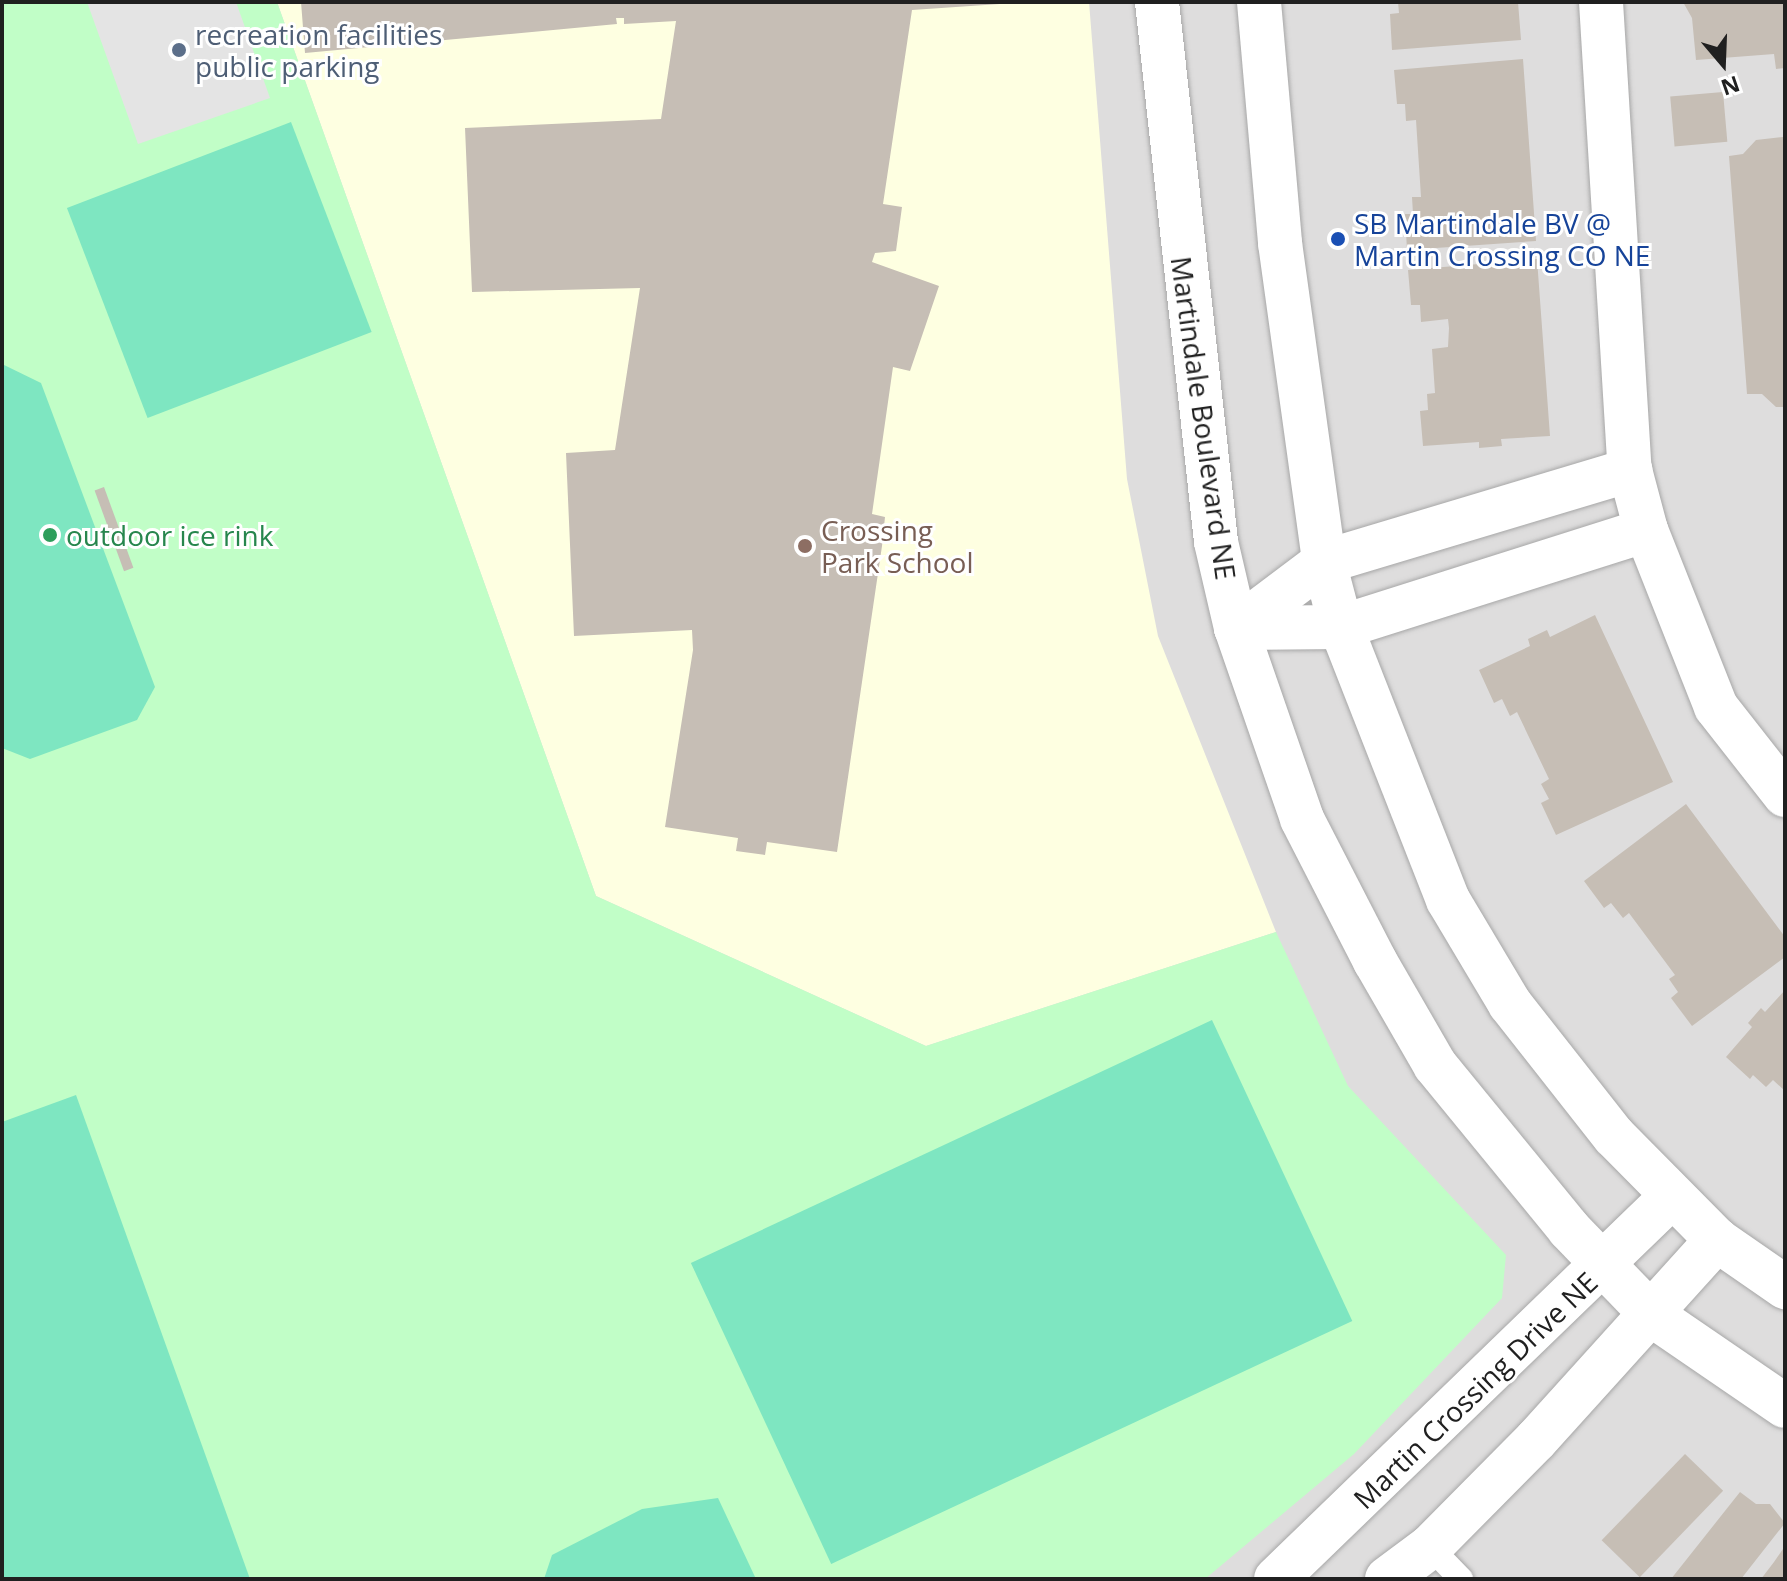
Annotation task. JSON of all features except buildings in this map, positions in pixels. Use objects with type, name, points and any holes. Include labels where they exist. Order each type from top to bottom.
[{"type":"street","name":"Martindale Boulevard NE","points":[[1157,2],[1216,542],[1236,628],[1302,819],[1382,974],[1435,1065],[1603,1266],[1652,1315],[1785,1406]]},
{"type":"street","points":[[1259,2],[1280,243],[1324,562],[1341,627],[1448,900],[1510,1004],[1671,1197],[1717,1240],[1785,1287]]},
{"type":"street","points":[[1601,2],[1630,470],[1646,530],[1716,707],[1785,795]]},
{"type":"street","points":[[1236,628],[1324,562],[1630,470]]},
{"type":"street","points":[[1236,628],[1341,627],[1646,530]]},
{"type":"street","name":"Martin Crossing Drive NE","points":[[1276,1579],[1671,1197]]},
{"type":"street","points":[[1387,1579],[1430,1547],[1652,1315],[1717,1240]]},
{"type":"lane","points":[[1430,1547],[1461,1579]]},
{"type":"shaded area","points":[[2,2],[1785,2],[1785,1579],[2,1579]]},
{"type":"shaded area","name":"recreation facilities public parking","points":[[87,2],[236,2],[270,98],[138,144]]},
{"type":"shaded area","name":"Crossing Park School","points":[[277,2],[1089,2],[1127,479],[1158,636],[1276,932],[926,1046],[596,896]]},
{"type":"green space","points":[[2,2],[277,2],[596,896],[926,1046],[1276,932],[1348,1086],[1506,1255],[1502,1298],[1354,1454],[1205,1579],[2,1579]]},
{"type":"green space","points":[[291,122],[372,332],[148,418],[67,208]]},
{"type":"green space","name":"outdoor ice rink","points":[[2,364],[41,383],[155,687],[137,720],[30,759],[2,748]]},
{"type":"green space","points":[[1212,1020],[1352,1321],[831,1564],[691,1263]]},
{"type":"green space","points":[[76,1095],[250,1579],[2,1579],[2,1122]]},
{"type":"green space","points":[[718,1498],[756,1579],[544,1579],[552,1555],[642,1509]]},
{"type":"place","name":"recreation facilities public parking","points":[[179,50]]},
{"type":"place","name":"SB Martindale BV @ Martin Crossing CO NE","points":[[1338,239]]},
{"type":"place","name":"outdoor ice rink","points":[[50,535]]},
{"type":"place","name":"Crossing Park School","points":[[805,546]]}]
